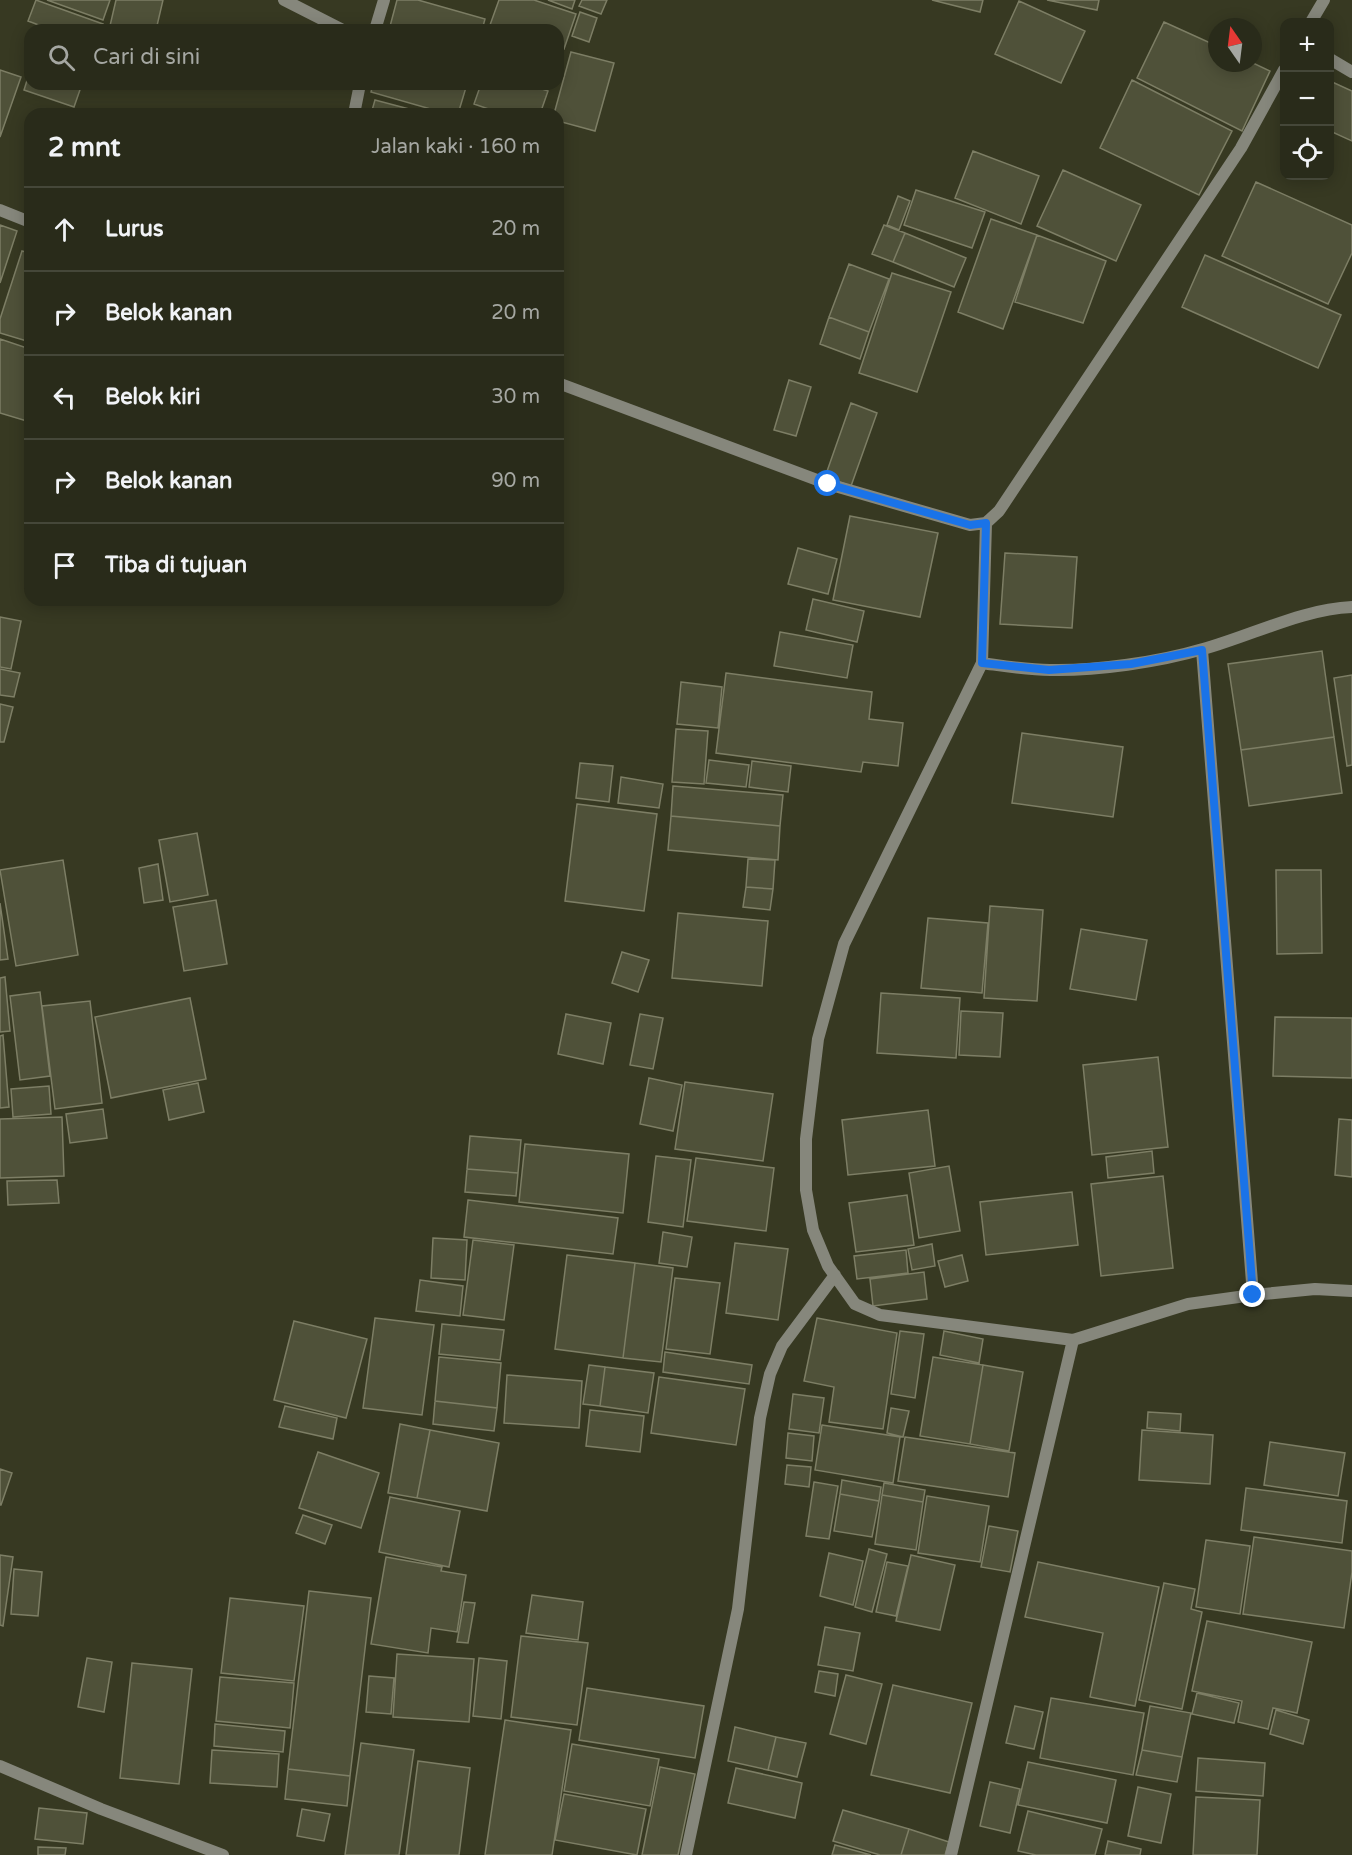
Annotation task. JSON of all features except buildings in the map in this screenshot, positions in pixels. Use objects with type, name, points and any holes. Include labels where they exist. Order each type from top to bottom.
[{"type":"street","points":[[285,0],[331,24]]},
{"type":"street","points":[[377,24],[384,0]]},
{"type":"street","points":[[1313,18],[1324,0]]},
{"type":"street","points":[[1334,62],[1352,72]]},
{"type":"street","points":[[564,386],[828,484],[970,525],[986,523],[999,511],[1241,148],[1283,72]]},
{"type":"street","points":[[355,108],[359,90]]},
{"type":"street","points":[[0,210],[24,220]]},
{"type":"street","points":[[986,523],[982,663],[844,944],[825,1006],[818,1039],[807,1128],[806,1190],[813,1230],[828,1266],[855,1304],[880,1315],[1073,1341],[1188,1304],[1315,1289],[1352,1291]]},
{"type":"street","points":[[982,663],[1049,670],[1131,664],[1202,650],[1310,615],[1337,608],[1352,607]]},
{"type":"street","points":[[1202,650],[1253,1295]]},
{"type":"street","points":[[686,1855],[738,1609],[760,1418],[770,1374],[782,1346],[835,1275]]},
{"type":"street","points":[[951,1855],[1073,1341]]},
{"type":"street","points":[[0,1766],[102,1809],[223,1855]]},
{"type":"route","points":[[828,484],[970,525],[986,523],[982,663],[1049,670],[1131,664],[1202,650],[1253,1295]]}]
